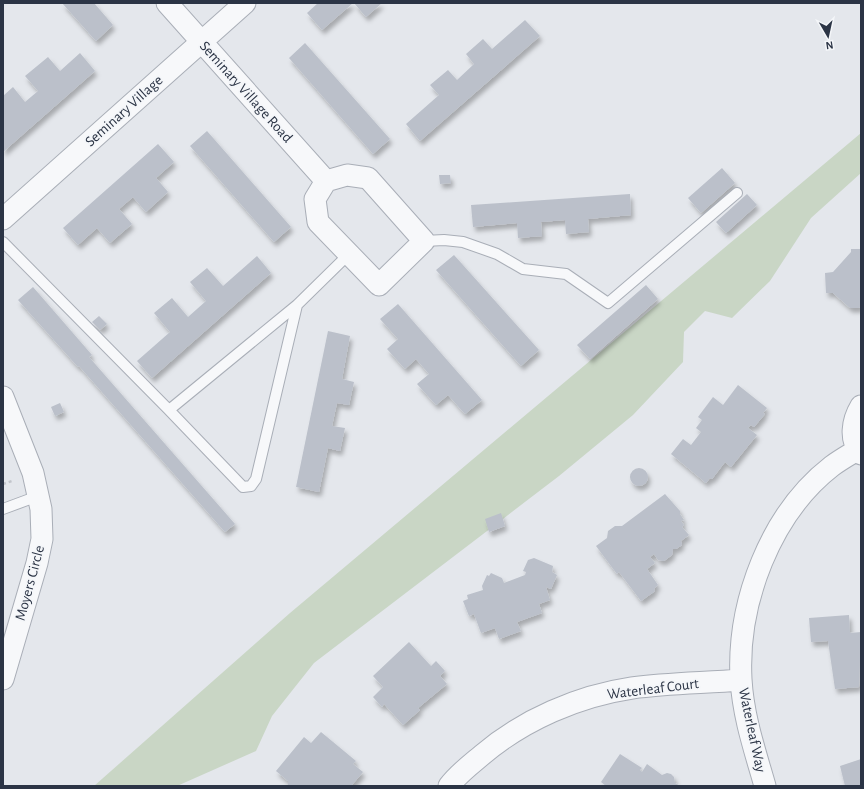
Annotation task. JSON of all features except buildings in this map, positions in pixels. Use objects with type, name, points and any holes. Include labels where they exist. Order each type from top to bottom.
[{"type":"street","name":"Seminary Village Road","points":[[167,3],[326,182]]},
{"type":"street","name":"Seminary Village","points":[[3,218],[245,3]]},
{"type":"street","points":[[347,175],[368,178],[424,242],[379,285],[318,222],[315,199],[326,182],[347,175]]},
{"type":"street","name":"Moyers Circle","points":[[3,397],[33,473],[41,509],[42,539],[3,679]]},
{"type":"street","name":"Waterleaf Way","points":[[764,786],[745,712],[741,680],[743,628],[751,591],[765,555],[782,524],[805,493],[831,467],[859,452],[853,435],[854,420],[861,406]]},
{"type":"street","name":"Waterleaf Court","points":[[449,786],[454,779],[493,746],[526,725],[561,708],[596,696],[632,688],[741,680]]},
{"type":"lane","points":[[424,242],[444,240],[463,242],[497,254],[523,269],[566,274],[608,303],[737,193]]},
{"type":"lane","points":[[3,242],[243,487],[251,486],[256,479],[296,305]]},
{"type":"lane","points":[[169,410],[296,305],[349,254]]},
{"type":"lane","points":[[3,509],[38,496]]},
{"type":"path","points":[[3,484],[12,481]]},
{"type":"green space","points":[[861,133],[861,173],[811,218],[770,281],[732,318],[705,311],[684,332],[683,362],[633,415],[559,476],[314,663],[272,716],[256,751],[177,786],[94,786],[290,613]]}]
